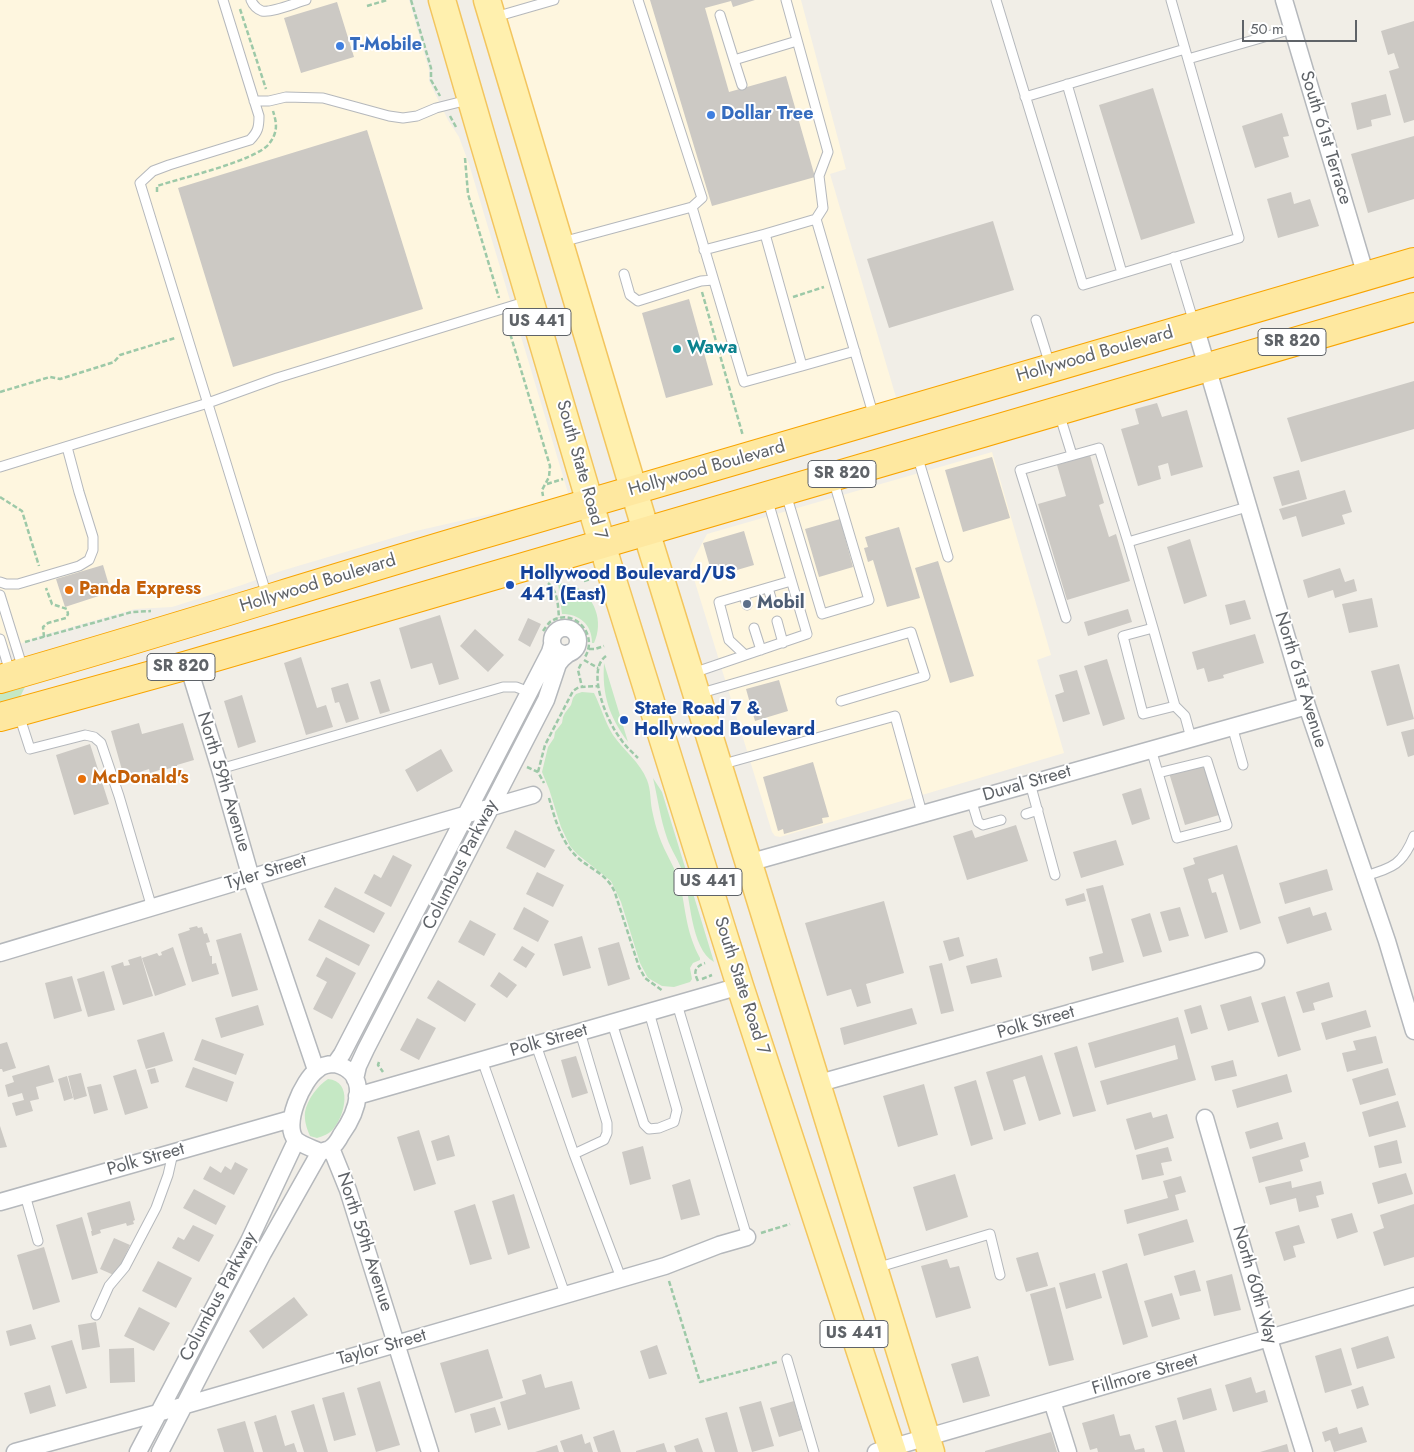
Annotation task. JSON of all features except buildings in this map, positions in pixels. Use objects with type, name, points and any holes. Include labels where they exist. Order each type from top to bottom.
[{"type":"highway","name":"Hollywood Boulevard","points":[[12,675],[212,617],[550,514],[1414,262]]},
{"type":"highway","name":"SR 820","points":[[15,713],[188,665],[1206,367],[1413,310]]},
{"type":"highway","points":[[188,665],[188,654],[193,640],[212,617]]},
{"type":"highway","points":[[15,713],[29,700],[33,690],[55,680],[127,658],[144,637]]},
{"type":"main road","name":"South State Road 7","points":[[442,0],[602,544],[887,1451]]},
{"type":"main road","name":"US 441","points":[[490,9],[646,531],[929,1444]]},
{"type":"street","name":"South 61st Terrace","points":[[1284,0],[1366,276]]},
{"type":"street","name":"North 61st Avenue","points":[[1195,326],[1307,706],[1387,941],[1414,1030]]},
{"type":"street","name":"Columbus Parkway","points":[[335,1064],[550,652],[553,634],[560,628],[566,627],[571,629],[575,632],[578,642],[573,651],[576,657],[562,659],[558,664],[546,700],[366,1048],[358,1066],[355,1079]]},
{"type":"street","points":[[552,645],[558,652],[576,657]]},
{"type":"street","name":"North 59th Avenue","points":[[188,665],[251,878],[316,1070]]},
{"type":"street","name":"Duval Street","points":[[748,863],[1307,706]]},
{"type":"street","name":"Tyler Street","points":[[0,952],[542,792]]},
{"type":"street","name":"Polk Street","points":[[816,1084],[1256,961]]},
{"type":"street","name":"Polk Street","points":[[357,1096],[740,986]]},
{"type":"street","points":[[325,1064],[344,1066],[355,1079],[357,1103],[353,1115],[346,1128],[326,1150],[296,1140],[291,1131],[291,1119],[295,1105],[307,1081],[316,1070],[325,1064]]},
{"type":"street","name":"North 60th Way","points":[[1205,1118],[1304,1452]]},
{"type":"street","name":"Polk Street","points":[[0,1202],[291,1119]]},
{"type":"street","name":"Columbus Parkway","points":[[138,1452],[249,1241],[296,1140]]},
{"type":"street","name":"North 59th Avenue","points":[[326,1150],[348,1190],[430,1452]]},
{"type":"street","name":"Columbus Parkway","points":[[160,1452],[263,1253],[326,1150]]},
{"type":"street","name":"Taylor Street","points":[[15,1452],[158,1413],[665,1266],[719,1245],[747,1237]]},
{"type":"street","name":"Fillmore Street","points":[[887,1451],[929,1444],[1052,1401],[1414,1296]]},
{"type":"street","points":[[1052,1401],[1068,1452]]},
{"type":"lane","points":[[223,0],[259,116],[259,126],[256,134],[250,140],[168,165],[153,172],[140,183],[268,599]]},
{"type":"lane","points":[[251,0],[256,7],[263,11],[271,11],[306,0]]},
{"type":"lane","points":[[490,9],[554,0]]},
{"type":"lane","points":[[559,242],[692,207],[702,198],[638,0]]},
{"type":"lane","points":[[704,250],[816,219],[823,208],[819,176],[828,152],[786,0]]},
{"type":"lane","points":[[996,0],[1083,285],[1239,238],[1171,0]]},
{"type":"lane","points":[[720,15],[742,85]]},
{"type":"lane","points":[[1188,59],[1292,29]]},
{"type":"lane","points":[[734,60],[797,41]]},
{"type":"lane","points":[[1025,97],[1185,49]]},
{"type":"lane","points":[[1067,84],[1122,273]]},
{"type":"lane","points":[[254,101],[269,101],[286,97],[323,98],[403,118],[417,116],[470,99]]},
{"type":"lane","points":[[692,207],[744,382],[854,352]]},
{"type":"lane","points":[[816,219],[874,420]]},
{"type":"lane","points":[[765,234],[802,366]]},
{"type":"lane","points":[[1174,257],[1195,326]]},
{"type":"lane","points":[[624,274],[630,295],[638,301],[699,282],[713,280]]},
{"type":"lane","points":[[0,467],[208,403],[276,378],[530,300]]},
{"type":"lane","points":[[1036,320],[1051,368]]},
{"type":"lane","points":[[1058,410],[1072,456]]},
{"type":"lane","points":[[0,582],[18,584],[79,566],[89,560],[93,550],[93,538],[67,447]]},
{"type":"lane","points":[[1066,618],[1020,470],[1099,448],[1175,706],[1186,716],[1191,738]]},
{"type":"lane","points":[[917,452],[948,557]]},
{"type":"lane","points":[[776,494],[822,614],[850,606],[869,600],[833,477]]},
{"type":"lane","points":[[694,684],[745,655],[807,634],[791,581],[776,494]]},
{"type":"lane","points":[[1128,542],[1247,507]]},
{"type":"lane","points":[[745,655],[729,640],[719,602],[791,581]]},
{"type":"lane","points":[[768,588],[771,598]]},
{"type":"lane","points":[[0,595],[12,675]]},
{"type":"lane","points":[[744,595],[747,605]]},
{"type":"lane","points":[[777,621],[783,642]]},
{"type":"lane","points":[[754,628],[761,650]]},
{"type":"lane","points":[[1153,628],[1123,636],[1144,714],[1175,706]]},
{"type":"lane","points":[[694,684],[911,632],[925,676],[841,701]]},
{"type":"lane","points":[[0,639],[12,675]]},
{"type":"lane","points":[[220,769],[503,687],[516,687],[529,692]]},
{"type":"lane","points":[[15,713],[30,749],[85,735],[94,736],[101,742],[152,908]]},
{"type":"lane","points":[[719,765],[895,716],[922,814]]},
{"type":"lane","points":[[1232,726],[1243,764]]},
{"type":"lane","points":[[1150,749],[1177,838],[1227,825],[1207,761],[1158,773]]},
{"type":"lane","points":[[1030,783],[1055,875]]},
{"type":"lane","points":[[972,800],[978,822],[983,825],[1001,820]]},
{"type":"lane","points":[[1026,814],[1038,810]]},
{"type":"lane","points":[[1365,876],[1389,869],[1399,862],[1414,836]]},
{"type":"lane","points":[[677,1004],[747,1237]]},
{"type":"lane","points":[[612,1023],[644,1124],[649,1129],[659,1128],[674,1122],[677,1110],[648,1012]]},
{"type":"lane","points":[[574,1154],[604,1140],[607,1134],[607,1123],[580,1032]]},
{"type":"lane","points":[[536,1044],[574,1154],[622,1278]]},
{"type":"lane","points":[[482,1060],[565,1294]]},
{"type":"lane","points":[[96,1316],[109,1286],[125,1267],[156,1208],[168,1175],[173,1152]]},
{"type":"lane","points":[[25,1195],[38,1241]]},
{"type":"lane","points":[[874,1269],[990,1234],[1000,1275]]},
{"type":"lane","points":[[787,1360],[814,1452]]},
{"type":"path","points":[[367,6],[387,0]]},
{"type":"path","points":[[411,0],[431,68],[431,80],[457,129]]},
{"type":"path","points":[[144,197],[156,193],[157,186],[245,159],[260,152],[269,144],[277,123],[240,8]]},
{"type":"path","points":[[465,156],[468,194],[550,466],[549,476],[542,490],[550,514]]},
{"type":"path","points":[[699,282],[748,456]]},
{"type":"path","points":[[783,300],[835,284]]},
{"type":"path","points":[[0,392],[50,377],[60,379],[114,362],[120,355],[175,338],[173,331]]},
{"type":"path","points":[[543,579],[551,585],[556,595],[559,618]]},
{"type":"path","points":[[589,649],[604,646]]},
{"type":"path","points":[[606,656],[602,659],[598,668],[598,686],[608,718],[620,739],[638,758]]},
{"type":"path","points":[[576,657],[598,668]]},
{"type":"path","points":[[598,686],[582,686],[573,691],[545,745],[538,772],[542,792],[568,847],[579,859],[598,872],[611,885],[639,967],[645,978],[664,992]]},
{"type":"path","points":[[515,760],[538,772]]},
{"type":"path","points":[[698,982],[694,974],[695,969],[705,963]]},
{"type":"path","points":[[747,1237],[790,1224]]},
{"type":"path","points":[[665,1266],[700,1382],[787,1360]]},
{"type":"shaded area","points":[[0,0],[409,0],[429,70],[429,81],[448,120],[459,137],[469,164],[569,496],[416,531],[281,571],[172,607],[135,609],[36,637],[0,653]]},
{"type":"shaded area","points":[[496,0],[801,0],[846,169],[830,174],[898,404],[630,480]]},
{"type":"shaded area","points":[[992,452],[1051,655],[1037,660],[1064,753],[780,837],[775,836],[772,832],[690,566],[707,534]]},
{"type":"green space","points":[[558,583],[568,584],[581,590],[592,603],[598,618],[597,635],[594,643],[592,643],[590,630],[583,621],[568,614],[562,614]]},
{"type":"green space","points":[[604,663],[628,742],[616,723],[608,705],[604,685]]},
{"type":"green space","points":[[25,687],[20,697],[0,703],[0,694]]},
{"type":"green space","points":[[541,687],[543,689],[500,773],[497,769]]},
{"type":"green space","points":[[582,692],[594,693],[613,735],[636,762],[647,780],[657,830],[679,881],[690,932],[700,958],[690,968],[692,979],[690,982],[674,987],[662,986],[648,978],[640,963],[621,902],[611,881],[577,854],[570,846],[561,827],[542,772],[548,747],[554,738],[555,732],[562,723],[563,717],[573,698],[576,694]]},
{"type":"green space","points":[[653,778],[662,792],[714,962],[700,946],[696,934],[686,883],[665,831]]},
{"type":"green space","points":[[328,1079],[336,1081],[341,1086],[344,1092],[344,1107],[338,1122],[332,1130],[317,1138],[310,1136],[305,1122],[305,1112],[314,1093]]},
{"type":"place","name":"T-Mobile","points":[[340,46]]},
{"type":"place","name":"Dollar Tree","points":[[711,115]]},
{"type":"place","name":"Wawa","points":[[677,349]]},
{"type":"place","name":"Hollywood Boulevard/US 441 (East)","points":[[510,585]]},
{"type":"place","name":"Panda Express","points":[[69,590]]},
{"type":"place","name":"Mobil","points":[[747,604]]},
{"type":"place","name":"State Road 7 & Hollywood Boulevard","points":[[624,720]]},
{"type":"place","name":"McDonald's","points":[[82,779]]}]
